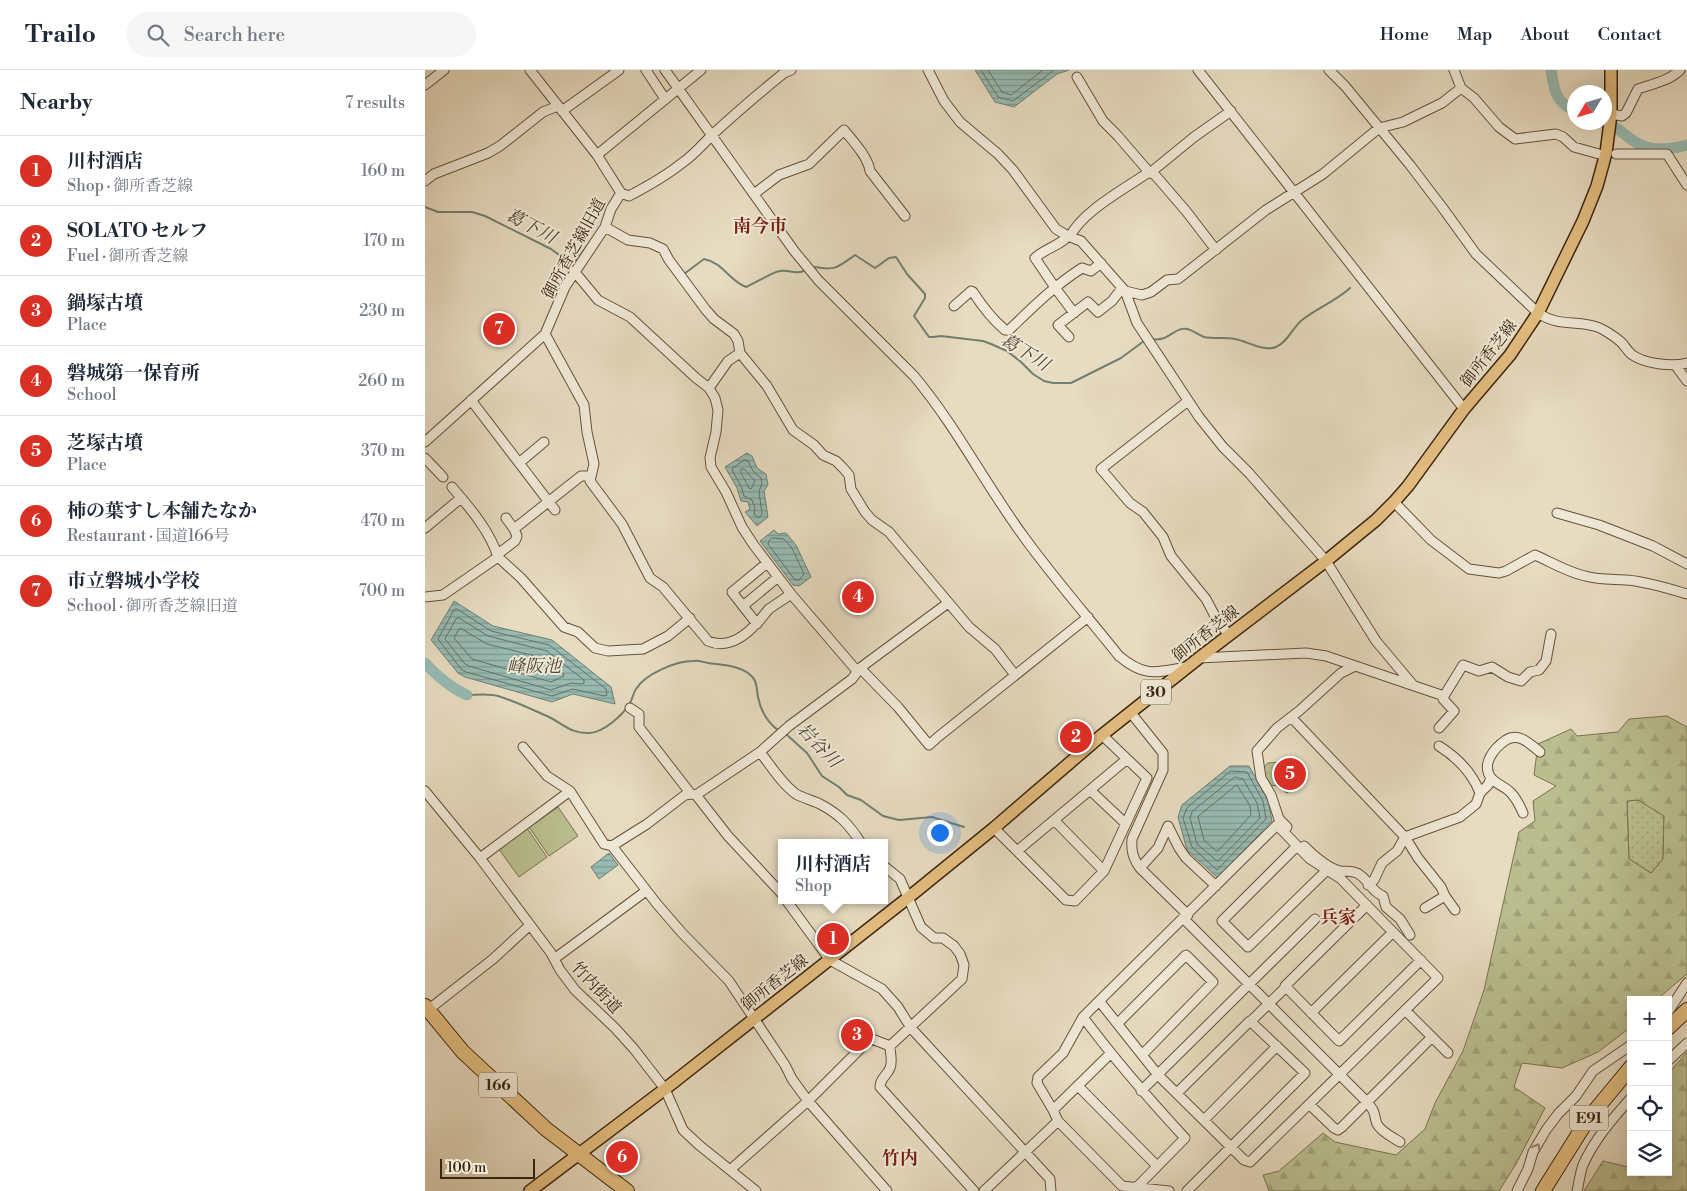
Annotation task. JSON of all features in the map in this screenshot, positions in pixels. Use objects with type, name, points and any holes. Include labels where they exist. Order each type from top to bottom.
[{"type":"highway","name":"166","points":[[427,1008],[475,1064],[546,1129],[627,1191]]},
{"type":"highway","name":"E91","points":[[1543,1191],[1587,1119],[1627,1071]]},
{"type":"main road","name":"御所香芝線","points":[[1611,70],[1611,85]]},
{"type":"main road","name":"御所香芝線","points":[[530,1191],[665,1089],[753,1018],[909,898],[995,828],[1102,735],[1376,520],[1408,486],[1464,409],[1510,355],[1538,313],[1583,221],[1597,186],[1607,152],[1609,130]]},
{"type":"street","points":[[425,84],[443,70]]},
{"type":"street","name":"御所香芝線旧道","points":[[425,442],[545,334],[565,287],[605,227],[611,209],[621,193],[597,155],[530,70]]},
{"type":"street","points":[[425,181],[435,174],[488,153],[500,146],[543,112],[560,109],[619,70]]},
{"type":"street","points":[[646,70],[665,99]]},
{"type":"street","points":[[665,70],[795,252],[819,281],[926,390],[1024,537],[1119,656],[1131,666],[1142,670],[1158,672],[1189,666]]},
{"type":"street","points":[[597,155],[701,70]]},
{"type":"street","points":[[621,193],[629,196],[661,178],[699,150],[711,136],[768,86],[791,70]]},
{"type":"street","points":[[928,70],[943,102],[960,122],[999,154],[1056,229],[1069,237],[1081,241],[1124,290],[1137,323],[1188,401],[1223,447],[1249,473],[1326,561],[1376,641],[1413,684]]},
{"type":"street","points":[[1198,70],[1464,409]]},
{"type":"street","points":[[1329,70],[1345,86],[1442,206],[1476,254],[1538,313],[1559,323],[1595,326],[1615,337],[1631,354],[1644,360],[1676,366],[1687,363]]},
{"type":"street","points":[[1454,70],[1461,88],[1474,98],[1499,127],[1515,139],[1555,134],[1563,137],[1574,148],[1599,154]]},
{"type":"street","points":[[1612,114],[1622,116],[1626,113],[1638,89],[1657,83],[1676,74],[1680,70]]},
{"type":"street","points":[[1077,77],[1103,121],[1149,172],[1155,175],[1216,250]]},
{"type":"street","points":[[1124,290],[1142,295],[1151,292],[1167,280],[1178,279],[1266,210],[1323,174],[1379,128],[1403,122],[1442,102],[1461,88]]},
{"type":"street","points":[[1074,313],[1035,258],[1051,246],[1065,241],[1074,228],[1096,208],[1149,172],[1231,111]]},
{"type":"street","points":[[754,194],[779,175],[809,164],[844,130],[858,147],[870,167],[870,171],[905,216]]},
{"type":"street","points":[[1616,154],[1667,154],[1687,185]]},
{"type":"street","points":[[605,227],[627,240],[650,243],[663,249],[706,310],[714,319],[734,334],[738,341],[740,354],[767,386],[793,430],[814,445],[823,455],[836,460],[849,475],[851,489],[865,512],[872,520],[889,532],[969,628],[995,649],[1015,675]]},
{"type":"street","points":[[954,306],[971,291],[1001,327],[1009,330],[1037,302],[1056,289],[1067,278],[1082,268],[1091,271],[1101,263]]},
{"type":"street","points":[[574,272],[598,300],[630,317],[709,388],[715,398],[717,410],[716,432],[710,458],[711,467],[726,492],[742,527],[791,594],[859,670],[898,708],[929,745],[1088,617]]},
{"type":"street","points":[[1069,337],[1058,326],[1088,302],[1098,312],[1124,290]]},
{"type":"street","points":[[545,334],[584,406],[594,464],[590,481],[622,524],[650,578],[663,587],[708,641],[716,644],[734,641],[757,624],[767,610],[791,594]]},
{"type":"street","points":[[709,388],[728,361],[740,354]]},
{"type":"street","points":[[1676,366],[1687,381]]},
{"type":"street","points":[[471,400],[555,510]]},
{"type":"street","points":[[1188,401],[1101,469],[1130,503],[1143,512],[1163,537],[1171,556],[1206,599],[1217,620],[1229,635]]},
{"type":"street","points":[[519,463],[544,442]]},
{"type":"street","points":[[425,458],[443,477]]},
{"type":"street","points":[[514,529],[581,476],[591,476]]},
{"type":"street","points":[[453,487],[495,545],[498,556],[521,578],[564,628],[577,632],[595,648],[608,651],[643,649],[668,636],[690,618]]},
{"type":"street","points":[[425,528],[461,498]]},
{"type":"street","points":[[1394,502],[1431,540],[1469,569],[1499,573],[1535,554],[1564,569],[1584,576],[1603,580],[1627,580],[1660,585],[1687,594]]},
{"type":"street","points":[[1557,513],[1599,525],[1653,546],[1687,564]]},
{"type":"street","points":[[425,597],[443,595],[498,556],[515,541],[517,536],[506,518]]},
{"type":"street","points":[[757,624],[732,592],[767,563]]},
{"type":"street","points":[[743,606],[779,577]]},
{"type":"street","points":[[612,846],[647,824],[685,795],[693,794],[760,752],[789,726],[852,679],[859,670],[948,604]]},
{"type":"street","points":[[1443,696],[1463,665],[1479,671],[1492,668],[1508,677],[1521,681],[1530,672],[1539,670],[1546,661],[1551,634]]},
{"type":"street","points":[[1199,658],[1306,653],[1326,656],[1413,684],[1443,696],[1443,699],[1454,711],[1439,728]]},
{"type":"street","points":[[1355,666],[1341,673],[1277,728],[1257,751],[1261,778],[1271,795],[1279,820],[1307,849],[1321,860],[1339,871],[1353,871],[1359,874],[1376,894],[1383,896],[1386,907],[1400,919],[1410,935]]},
{"type":"street","points":[[630,708],[639,714],[639,727],[693,794],[728,836],[778,890]]},
{"type":"street","points":[[1131,713],[1163,753],[1164,759],[1163,770],[1131,839],[1131,851],[1134,859],[1140,868],[1249,984],[1367,1102],[1375,1113],[1377,1124],[1380,1128],[1400,1142]]},
{"type":"street","points":[[1291,717],[1405,837],[1417,858],[1441,887],[1455,910]]},
{"type":"street","points":[[995,828],[1066,900],[1075,901],[1082,896],[1104,871],[1147,778],[1102,735]]},
{"type":"street","points":[[1523,813],[1513,794],[1491,778],[1487,765],[1493,751],[1511,737],[1521,738],[1540,752]]},
{"type":"street","points":[[1439,746],[1458,759],[1477,785],[1480,793]]},
{"type":"street","points":[[523,747],[547,776],[570,792],[604,844],[612,846],[646,891],[682,933],[729,980],[808,1101],[887,1191]]},
{"type":"street","points":[[760,752],[791,790],[842,819],[851,827],[858,839]]},
{"type":"street","points":[[1017,851],[1127,759]]},
{"type":"street","points":[[1368,885],[1373,880],[1382,863],[1397,851],[1405,837],[1460,816],[1476,804],[1480,793],[1488,785],[1491,778]]},
{"type":"street","points":[[1090,790],[1126,824]]},
{"type":"street","name":"竹内街道","points":[[425,791],[480,858],[575,990],[615,1028],[665,1089],[683,1130],[756,1191]]},
{"type":"street","points":[[480,858],[570,792]]},
{"type":"street","points":[[1054,820],[1104,871]]},
{"type":"street","points":[[1100,1002],[1158,1075],[1231,1148],[1244,1160],[1250,1162],[1438,978],[1341,879],[1311,860],[1277,825],[1083,1017],[1063,1053],[1038,1077],[1037,1083],[1058,1121],[1122,1186],[1169,1191]]},
{"type":"street","points":[[1140,868],[1158,848],[1168,826],[1186,858],[1217,886]]},
{"type":"street","points":[[1297,846],[1222,921],[1248,947],[1327,870]]},
{"type":"street","points":[[888,869],[900,879],[921,927],[934,938],[943,938],[954,946],[960,954],[964,965],[962,979],[911,1028],[889,1046]]},
{"type":"street","points":[[554,959],[646,891]]},
{"type":"street","points":[[1425,908],[1445,896]]},
{"type":"street","points":[[789,904],[830,960],[882,989],[898,1007],[911,1028],[1050,1179],[1051,1191]]},
{"type":"street","points":[[1177,1093],[1269,1004],[1367,904]]},
{"type":"street","points":[[1141,1091],[1315,919]]},
{"type":"street","points":[[427,1008],[493,959],[530,925]]},
{"type":"street","points":[[1311,1013],[1393,932]]},
{"type":"street","points":[[1117,1023],[1186,955],[1213,982],[1142,1055]]},
{"type":"street","points":[[1286,987],[1339,1041],[1421,960]]},
{"type":"street","points":[[1679,1013],[1687,983]]},
{"type":"street","points":[[1405,1010],[1448,1053]]},
{"type":"street","points":[[1083,1017],[1141,1091],[1185,1138],[1136,1188]]},
{"type":"street","points":[[1187,1191],[1305,1073],[1251,1021]]},
{"type":"street","points":[[1310,1105],[1338,1130],[1432,1037]]},
{"type":"street","points":[[730,1170],[808,1101],[867,1042],[872,1039],[889,1046]]},
{"type":"street","points":[[1672,1057],[1687,1043]]},
{"type":"street","points":[[889,1046],[890,1069],[880,1080],[880,1087],[974,1191]]},
{"type":"street","points":[[1204,1120],[1277,1046]]},
{"type":"street","points":[[1517,1191],[1529,1169],[1533,1152],[1547,1130],[1576,1096],[1593,1071],[1627,1048]]},
{"type":"street","points":[[1053,1110],[1111,1054]]},
{"type":"street","points":[[1078,1086],[1157,1166]]},
{"type":"street","points":[[1577,1191],[1582,1166],[1616,1114],[1627,1102]]},
{"type":"street","points":[[984,1191],[1058,1121]]},
{"type":"green space","points":[[1667,716],[1687,727],[1687,974],[1661,996],[1627,996],[1627,1030],[1598,1052],[1562,1068],[1522,1063],[1514,1087],[1545,1108],[1516,1164],[1499,1191],[1269,1191],[1263,1175],[1279,1171],[1323,1133],[1335,1142],[1396,1155],[1425,1129],[1435,1103],[1463,1051],[1484,990],[1519,832],[1535,821],[1533,801],[1556,786],[1534,775],[1538,744],[1571,729],[1577,736],[1618,732],[1629,719]],"holes":[[[1638,800],[1664,816],[1663,859],[1651,873],[1629,859],[1627,801]]]},
{"type":"green space","points":[[1278,762],[1296,765],[1302,772],[1299,784],[1287,793],[1277,786],[1268,785],[1264,780],[1263,769],[1268,763]]},
{"type":"green space","points":[[1638,800],[1664,815],[1663,859],[1651,873],[1629,859],[1627,801]]},
{"type":"green space","points":[[558,807],[578,836],[549,856],[529,827]]},
{"type":"green space","points":[[527,828],[547,857],[519,877],[498,848]]},
{"type":"green space","points":[[1687,1052],[1687,1191],[1584,1191],[1603,1161],[1627,1167],[1627,1176],[1672,1176],[1672,1069]]},
{"type":"water","points":[[975,70],[1069,70],[1057,74],[1014,107],[995,102]]},
{"type":"water","points":[[747,453],[752,456],[757,468],[766,474],[768,485],[764,491],[768,517],[757,526],[745,512],[750,509],[748,502],[741,501],[737,488],[725,467]]},
{"type":"water","points":[[774,530],[778,534],[786,533],[796,545],[811,577],[799,586],[793,585],[760,541]]},
{"type":"water","name":"峰阪池","points":[[454,601],[493,626],[552,640],[611,687],[615,704],[573,694],[552,702],[465,677],[458,673],[431,640]]},
{"type":"water","points":[[1230,766],[1249,766],[1268,800],[1272,821],[1218,878],[1187,850],[1178,817],[1182,805]]},
{"type":"water","points":[[609,853],[618,865],[599,879],[591,867]]},
{"type":"waterway","points":[[1551,70],[1559,99],[1567,106]]},
{"type":"waterway","points":[[1612,126],[1637,143],[1649,148],[1687,145]]},
{"type":"waterway","name":"葛下川","points":[[425,207],[438,212],[472,212],[485,216],[551,249],[573,265],[590,242]]},
{"type":"waterway","name":"葛下川","points":[[815,267],[837,267],[855,255],[875,268],[889,258],[896,257],[907,274],[925,294],[925,298],[914,316],[929,337],[941,336],[983,341],[991,344],[1007,351],[1044,381],[1071,383],[1121,358],[1144,341]]},
{"type":"waterway","name":"葛下川","points":[[684,274],[704,259],[716,264],[746,287],[777,272],[804,271]]},
{"type":"waterway","name":"葛下川","points":[[1151,339],[1167,337],[1178,330],[1187,329],[1204,337],[1235,339],[1266,348],[1276,347],[1283,342],[1302,320],[1350,288]]},
{"type":"waterway","name":"岩谷川","points":[[467,695],[486,694],[498,696],[547,716],[572,730],[589,733],[606,727],[623,713],[630,703],[634,692],[646,678],[678,663],[699,661],[734,667],[744,670],[751,676],[756,684],[763,712],[771,724],[779,731]]},
{"type":"waterway","name":"岩谷川","points":[[425,663],[455,689],[467,695]]},
{"type":"waterway","name":"岩谷川","points":[[786,734],[807,753],[822,776],[839,787],[847,795],[861,800],[883,816],[899,820],[932,817],[964,827]]},
{"type":"place","name":"市立磐城小学校","points":[[499,329]]},
{"type":"place","name":"磐城第一保育所","points":[[858,597]]},
{"type":"place","name":"SOLATO セルフ","points":[[1076,737]]},
{"type":"place","name":"芝塚古墳","points":[[1290,774]]},
{"type":"place","name":"川村酒店","points":[[833,939]]},
{"type":"place","name":"鍋塚古墳","points":[[857,1035]]},
{"type":"place","name":"柿の葉すし本舗たなか","points":[[622,1157]]},
{"type":"district","name":"南今市","points":[[760,226]]},
{"type":"district","name":"兵家","points":[[1338,917]]},
{"type":"district","name":"竹内","points":[[900,1158]]}]
